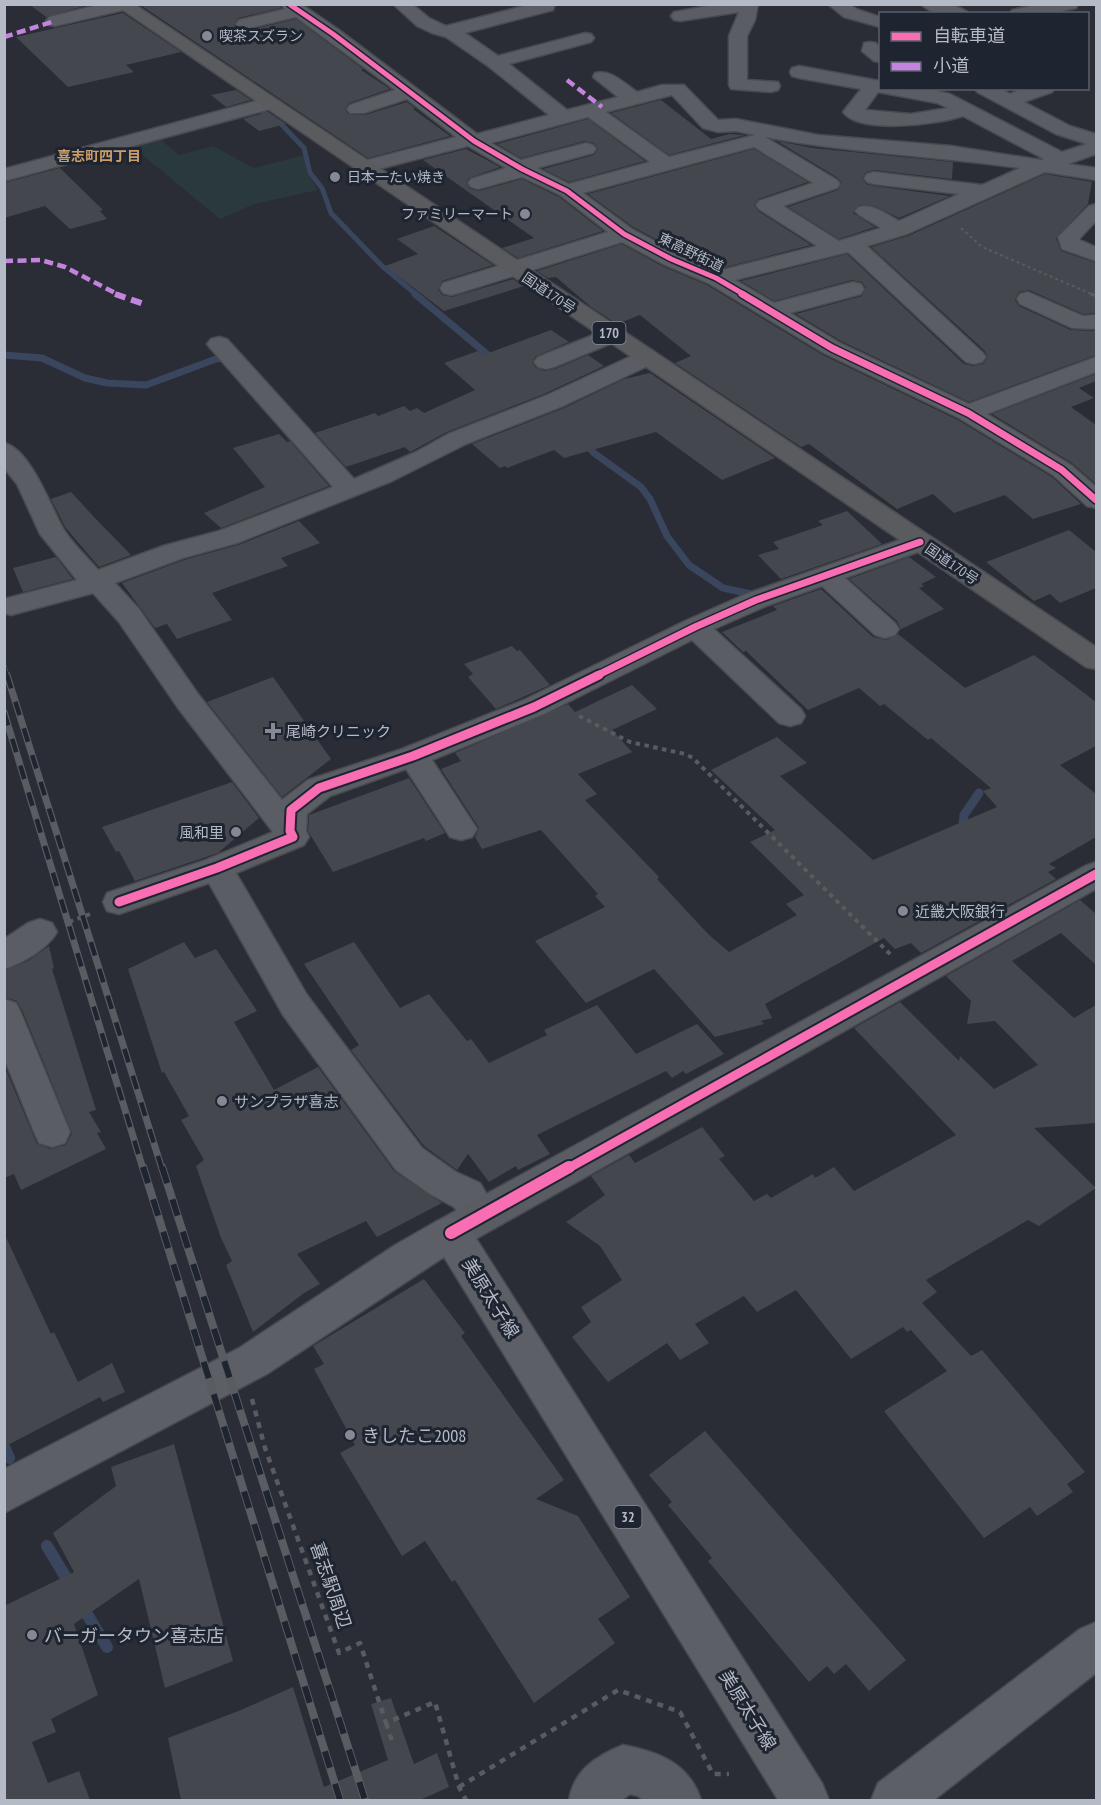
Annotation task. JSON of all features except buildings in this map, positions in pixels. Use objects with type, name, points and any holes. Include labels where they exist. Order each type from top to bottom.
[{"type":"highway","name":"国道170号","points":[[122,4],[267,104],[1096,660]]},
{"type":"main road","points":[[4,1492],[253,1361],[408,1257],[466,1224]]},
{"type":"main road","name":"美原太子線","points":[[466,1224],[805,1800]]},
{"type":"main road","points":[[895,1800],[1096,1645]]},
{"type":"street","points":[[55,21],[122,4]]},
{"type":"street","points":[[836,4],[850,13],[879,22]]},
{"type":"street","points":[[929,4],[955,12]]},
{"type":"street","points":[[1023,12],[1037,6],[1070,4]]},
{"type":"street","points":[[402,5],[438,32],[453,33],[495,62],[564,118]]},
{"type":"street","points":[[453,33],[464,27],[546,5],[600,51]]},
{"type":"street","points":[[674,10],[749,5],[746,20],[738,36],[738,85],[771,86]]},
{"type":"street","points":[[245,24],[294,8]]},
{"type":"street","name":"東高野街道","points":[[294,8],[333,34],[473,140],[521,169],[567,191],[624,234],[671,259],[716,278],[832,348],[968,413],[1062,470],[1096,500]]},
{"type":"street","points":[[674,10],[698,31]]},
{"type":"street","points":[[495,62],[585,38]]},
{"type":"street","points":[[799,72],[879,86]]},
{"type":"street","points":[[602,76],[633,98]]},
{"type":"street","points":[[363,167],[676,89],[710,124],[718,126],[736,125],[818,141],[951,152],[1096,174]]},
{"type":"street","points":[[889,90],[854,112],[885,120],[916,121],[937,119],[965,109]]},
{"type":"street","points":[[902,90],[943,98],[1061,160]]},
{"type":"street","points":[[988,90],[1063,130],[1096,140]]},
{"type":"street","points":[[1008,100],[1039,90]]},
{"type":"street","points":[[357,109],[409,92]]},
{"type":"street","points":[[4,175],[267,104]]},
{"type":"street","points":[[591,110],[667,165]]},
{"type":"street","points":[[567,191],[757,140],[830,184],[766,205],[844,247],[974,357]]},
{"type":"street","points":[[716,278],[844,247],[900,229],[1040,167],[1096,147]]},
{"type":"street","points":[[478,183],[586,149]]},
{"type":"street","points":[[874,178],[984,191]]},
{"type":"street","points":[[1092,252],[1070,244],[1069,237],[1096,210]]},
{"type":"street","points":[[866,211],[900,229]]},
{"type":"street","points":[[451,288],[624,234]]},
{"type":"street","points":[[1067,266],[1092,252]]},
{"type":"street","points":[[772,311],[853,289]]},
{"type":"street","points":[[1028,299],[1080,322],[1096,322]]},
{"type":"street","points":[[546,362],[611,334]]},
{"type":"street","points":[[219,344],[349,489]]},
{"type":"street","points":[[11,606],[97,581],[173,552],[228,537],[425,458],[457,439],[554,401],[646,358]]},
{"type":"street","points":[[968,413],[1057,381],[1096,364]]},
{"type":"street","points":[[4,450],[29,483],[52,534],[89,577],[97,581],[131,619],[187,700],[293,837],[218,868],[119,903]]},
{"type":"street","points":[[290,831],[291,810],[319,788],[413,756],[534,707],[695,627],[756,600],[920,542]]},
{"type":"street","points":[[825,574],[885,629]]},
{"type":"street","points":[[695,627],[790,716]]},
{"type":"street","points":[[413,756],[461,829]]},
{"type":"street","points":[[218,868],[295,1005],[409,1159],[443,1183],[467,1195],[466,1224]]},
{"type":"street","points":[[466,1224],[1096,874]]},
{"type":"street","points":[[4,956],[40,932]]},
{"type":"street","points":[[4,1013],[52,1132]]},
{"type":"street","points":[[593,1800],[595,1791],[623,1769],[650,1774],[677,1800]]},
{"type":"path","points":[[934,213],[968,232],[982,247],[1096,296]]},
{"type":"path","points":[[534,707],[551,712],[583,716],[630,741],[693,758],[913,976]]},
{"type":"path","points":[[40,932],[119,903]]},
{"type":"path","points":[[459,1787],[618,1690],[680,1712],[712,1774],[729,1774]]},
{"type":"path","points":[[392,1741],[386,1723],[435,1702],[459,1787],[466,1800]]},
{"type":"shaded area","points":[[161,140],[179,155],[213,146],[254,168],[304,155],[307,173],[318,190],[254,204],[220,219],[133,147]]},
{"type":"waterway","points":[[262,111],[281,124],[304,148],[310,173],[322,188],[331,213],[382,266],[417,295]]},
{"type":"waterway","points":[[415,294],[494,360]]},
{"type":"waterway","points":[[4,355],[42,358],[85,378],[107,383],[146,385],[216,359],[230,358]]},
{"type":"waterway","points":[[584,442],[594,453],[641,487],[650,499],[667,536],[689,565],[723,588],[751,594]]},
{"type":"waterway","points":[[962,831],[964,815],[979,793]]},
{"type":"waterway","points":[[4,1447],[9,1458]]},
{"type":"waterway","points":[[47,1546],[71,1586]]},
{"type":"waterway","points":[[82,1606],[107,1647]]},
{"type":"railway","points":[[4,666],[7,676]]},
{"type":"railway","points":[[7,675],[162,1169]]},
{"type":"railway","points":[[4,712],[143,1169]]},
{"type":"railway","points":[[143,1167],[340,1800]]},
{"type":"railway","points":[[162,1167],[365,1800]]},
{"type":"marked path","points":[[4,37],[55,21]]},
{"type":"marked path","points":[[567,80],[602,107]]},
{"type":"marked path","points":[[4,261],[41,260],[65,267],[116,294],[144,304]]},
{"type":"cycle path","points":[[289,4],[333,34],[474,141],[522,169],[567,191],[624,234],[671,259],[716,278],[832,348],[968,413],[1062,470],[1096,500]]},
{"type":"cycle path","points":[[119,902],[217,868],[293,837],[290,831],[291,810],[319,788],[413,756],[534,707],[695,627],[756,600],[920,542]]},
{"type":"cycle path","points":[[451,1233],[1096,874]]},
{"type":"place","name":"喫茶スズラン","points":[[207,36]]},
{"type":"place","name":"日本一たい焼き","points":[[335,177]]},
{"type":"place","name":"ファミリーマート","points":[[525,214]]},
{"type":"place","name":"尾崎クリニック","points":[[273,731]]},
{"type":"place","name":"風和里","points":[[236,832]]},
{"type":"place","name":"近畿大阪銀行","points":[[903,911]]},
{"type":"place","name":"サンプラザ喜志","points":[[222,1101]]},
{"type":"place","name":"きしたこ2008","points":[[350,1435]]},
{"type":"place","name":"バーガータウン喜志店","points":[[32,1635]]},
{"type":"district","name":"喜志町四丁目","points":[[99,156]]}]
